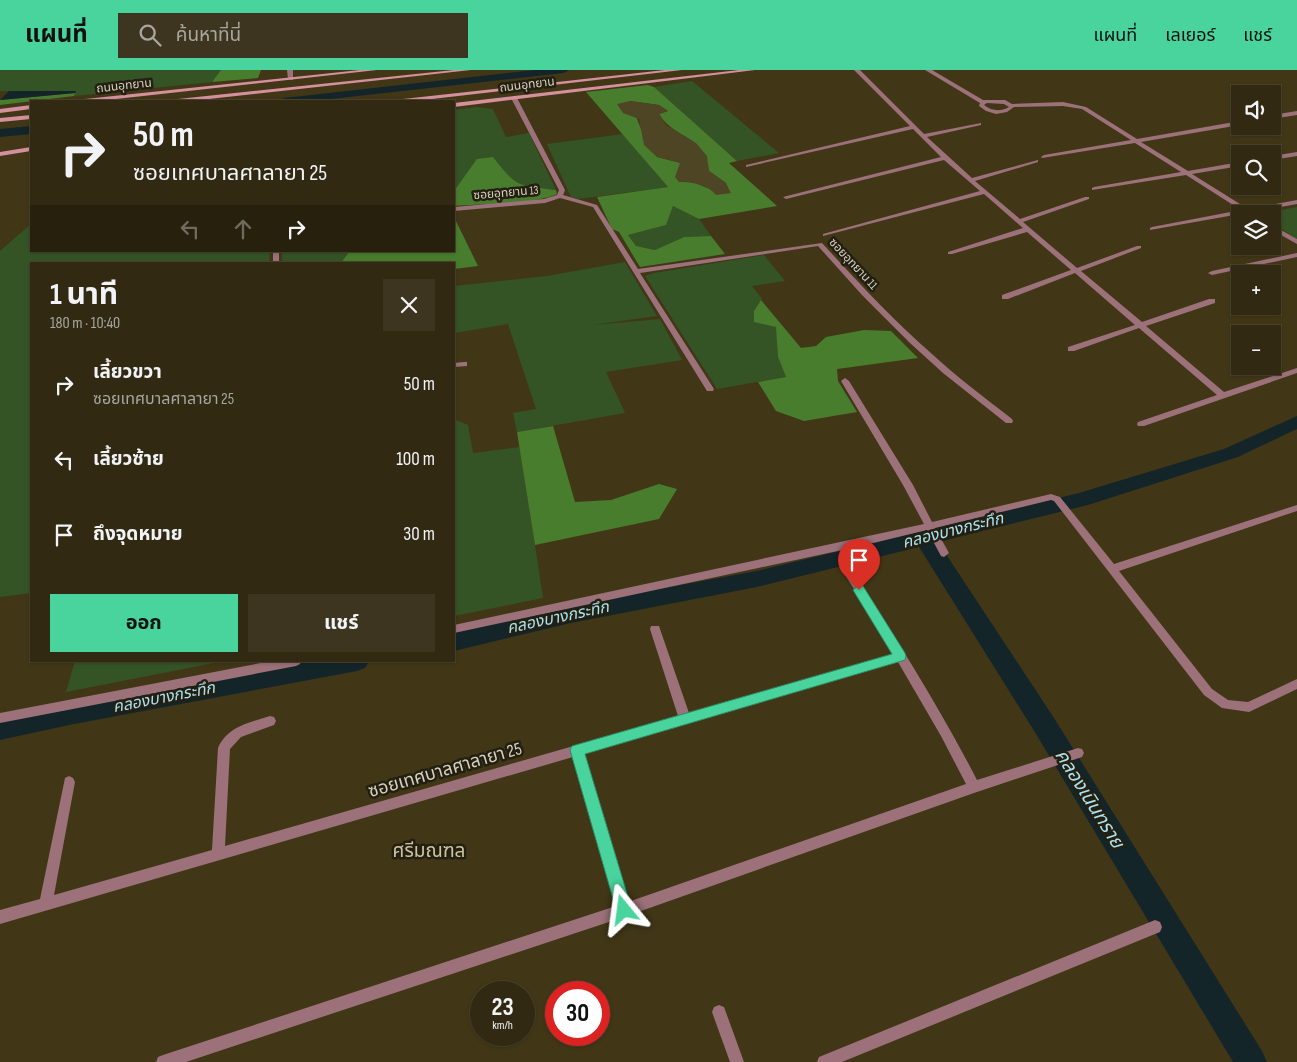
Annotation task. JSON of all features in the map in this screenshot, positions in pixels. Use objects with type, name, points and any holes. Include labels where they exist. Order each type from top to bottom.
[{"type":"main road","name":"ถนนอุทยาน","points":[[94,100],[374,70]]},
{"type":"main road","points":[[314,87],[424,70]]},
{"type":"main road","points":[[188,100],[468,70]]},
{"type":"main road","name":"ถนนอุทยาน","points":[[413,100],[679,70]]},
{"type":"main road","name":"ถนนอุทยาน","points":[[455,105],[752,70]]},
{"type":"main road","points":[[0,111],[30,107]]},
{"type":"main road","points":[[0,120],[30,117]]},
{"type":"main road","points":[[0,147],[30,143]]},
{"type":"main road","points":[[0,154],[30,149]]},
{"type":"main road","points":[[0,158],[30,154]]},
{"type":"street","points":[[290,70],[291,79]]},
{"type":"street","points":[[857,70],[945,158],[1223,396]]},
{"type":"street","points":[[928,70],[982,102],[999,101],[1011,106],[1063,104],[1084,108],[1238,205]]},
{"type":"street","points":[[514,98],[562,190],[560,196],[595,206],[710,389]]},
{"type":"street","points":[[982,102],[983,108],[993,112],[1006,112],[1010,110],[1011,106]]},
{"type":"street","points":[[1281,116],[1297,113]]},
{"type":"street","points":[[924,136],[979,124]]},
{"type":"street","points":[[1044,156],[1231,125]]},
{"type":"street","points":[[748,166],[915,127]]},
{"type":"street","points":[[1281,157],[1297,154]]},
{"type":"street","points":[[786,197],[945,158]]},
{"type":"street","points":[[971,180],[1036,161]]},
{"type":"street","points":[[1094,189],[1231,166]]},
{"type":"street","points":[[825,235],[985,192]]},
{"type":"street","name":"ซอยอุทยาน 13","points":[[455,209],[545,201],[560,196]]},
{"type":"street","points":[[1018,221],[1087,198]]},
{"type":"street","points":[[1281,205],[1297,202]]},
{"type":"street","points":[[1152,229],[1231,215]]},
{"type":"street","points":[[950,253],[1028,229]]},
{"type":"street","points":[[1281,232],[1297,242]]},
{"type":"street","name":"ซอยอุทยาน 11","points":[[637,271],[820,244],[859,288],[916,344],[1009,421]]},
{"type":"street","points":[[1005,297],[1139,247]]},
{"type":"street","points":[[1212,273],[1297,255]]},
{"type":"street","points":[[1071,349],[1212,300]]},
{"type":"street","points":[[455,365],[464,364]]},
{"type":"street","points":[[1141,424],[1297,370]]},
{"type":"street","points":[[845,380],[908,485],[944,553]]},
{"type":"street","points":[[455,629],[930,528],[1051,497],[1060,504],[1208,692],[1226,704],[1249,707],[1297,684]]},
{"type":"street","points":[[1112,569],[1297,508]]},
{"type":"street","points":[[849,573],[900,656],[974,787]]},
{"type":"street","points":[[655,629],[684,719]]},
{"type":"street","name":"ซอยเทศบาลศาลายา 25","points":[[0,916],[900,656]]},
{"type":"street","points":[[0,718],[291,662]]},
{"type":"street","points":[[218,854],[224,748],[228,738],[270,721]]},
{"type":"street","points":[[577,750],[624,910]]},
{"type":"street","points":[[163,1062],[624,910],[974,787],[1075,754]]},
{"type":"street","points":[[46,903],[69,782]]},
{"type":"street","points":[[824,1062],[1155,927]]},
{"type":"street","points":[[719,1012],[738,1062]]},
{"type":"green space","points":[[0,70],[221,70],[212,82],[74,96],[76,91],[0,91]]},
{"type":"green space","points":[[221,70],[261,70],[258,78],[212,82]]},
{"type":"green space","points":[[692,81],[779,153],[737,161],[654,87]]},
{"type":"green space","points":[[648,85],[654,87],[737,161],[729,163],[777,206],[699,219],[673,206],[666,225],[628,235],[636,246],[655,250],[684,237],[711,236],[725,254],[640,267],[619,232],[612,229],[597,197],[668,187],[586,92]],"holes":[[[630,101],[659,105],[668,111],[659,114],[666,123],[695,143],[706,159],[709,171],[726,183],[712,190],[693,182],[679,181],[681,163],[657,157],[641,129]]]},
{"type":"green space","points":[[75,93],[74,96],[0,105],[0,100]]},
{"type":"green space","points":[[476,107],[493,109],[506,137],[529,133],[556,190],[526,186],[513,180],[492,157],[455,190],[455,110]]},
{"type":"green space","points":[[623,134],[668,187],[578,199],[571,197],[547,144]]},
{"type":"green space","points":[[493,157],[513,180],[526,186],[556,190],[557,194],[522,202],[455,206],[455,190],[477,159]]},
{"type":"green space","points":[[673,206],[699,219],[711,236],[684,237],[655,250],[636,246],[628,235],[666,225]]},
{"type":"green space","points":[[1297,207],[1297,239],[1281,229],[1281,210]]},
{"type":"green space","points":[[455,219],[478,266],[455,269],[455,262],[342,262],[349,252],[455,252]]},
{"type":"green space","points":[[30,225],[30,252],[270,252],[269,262],[30,262],[30,593],[0,597],[0,251]]},
{"type":"green space","points":[[282,252],[349,252],[342,262],[282,262]]},
{"type":"green space","points":[[764,255],[785,281],[752,286],[762,299],[754,311],[777,327],[778,357],[786,377],[717,389],[645,276]]},
{"type":"green space","points":[[625,262],[657,316],[592,325],[660,319],[682,360],[606,372],[625,413],[517,432],[513,413],[536,409],[508,324],[455,333],[455,286],[547,276]]},
{"type":"green space","points":[[761,300],[801,348],[816,346],[826,337],[864,330],[891,331],[918,358],[837,369],[838,381],[857,412],[804,421],[776,411],[758,382],[786,377],[778,357],[776,327],[754,322],[754,311]]},
{"type":"green space","points":[[455,419],[468,425],[473,453],[520,447],[543,598],[455,616]]},
{"type":"green space","points":[[553,426],[575,502],[611,500],[659,484],[677,489],[659,519],[535,545],[517,432]]},
{"type":"green space","points":[[75,662],[219,662],[66,692]]},
{"type":"sand","points":[[630,101],[659,105],[668,111],[659,114],[666,125],[696,143],[707,156],[709,171],[726,183],[731,193],[716,195],[708,188],[699,184],[679,182],[675,177],[680,163],[657,157],[644,145],[639,119],[623,113],[617,104]]},
{"type":"shaded area","points":[[9,91],[76,91],[75,93],[0,100]]},
{"type":"waterway","points":[[293,100],[564,70]]},
{"type":"waterway","points":[[0,133],[30,130]]},
{"type":"waterway","name":"คลองบางกระทึก","points":[[924,538],[1081,500],[1231,453],[1297,422]]},
{"type":"waterway","name":"คลองบางกระทึก","points":[[455,642],[571,614],[757,579],[924,538]]},
{"type":"waterway","name":"คลองเนินทราย","points":[[924,538],[1045,726],[1251,1062]]},
{"type":"waterway","name":"คลองบางกระทึก","points":[[0,729],[74,713],[352,662]]},
{"type":"district","name":"ศรีมณฑล","points":[[429,851]]},
{"type":"route","points":[[624,910],[577,750],[900,656],[859,590]]}]
